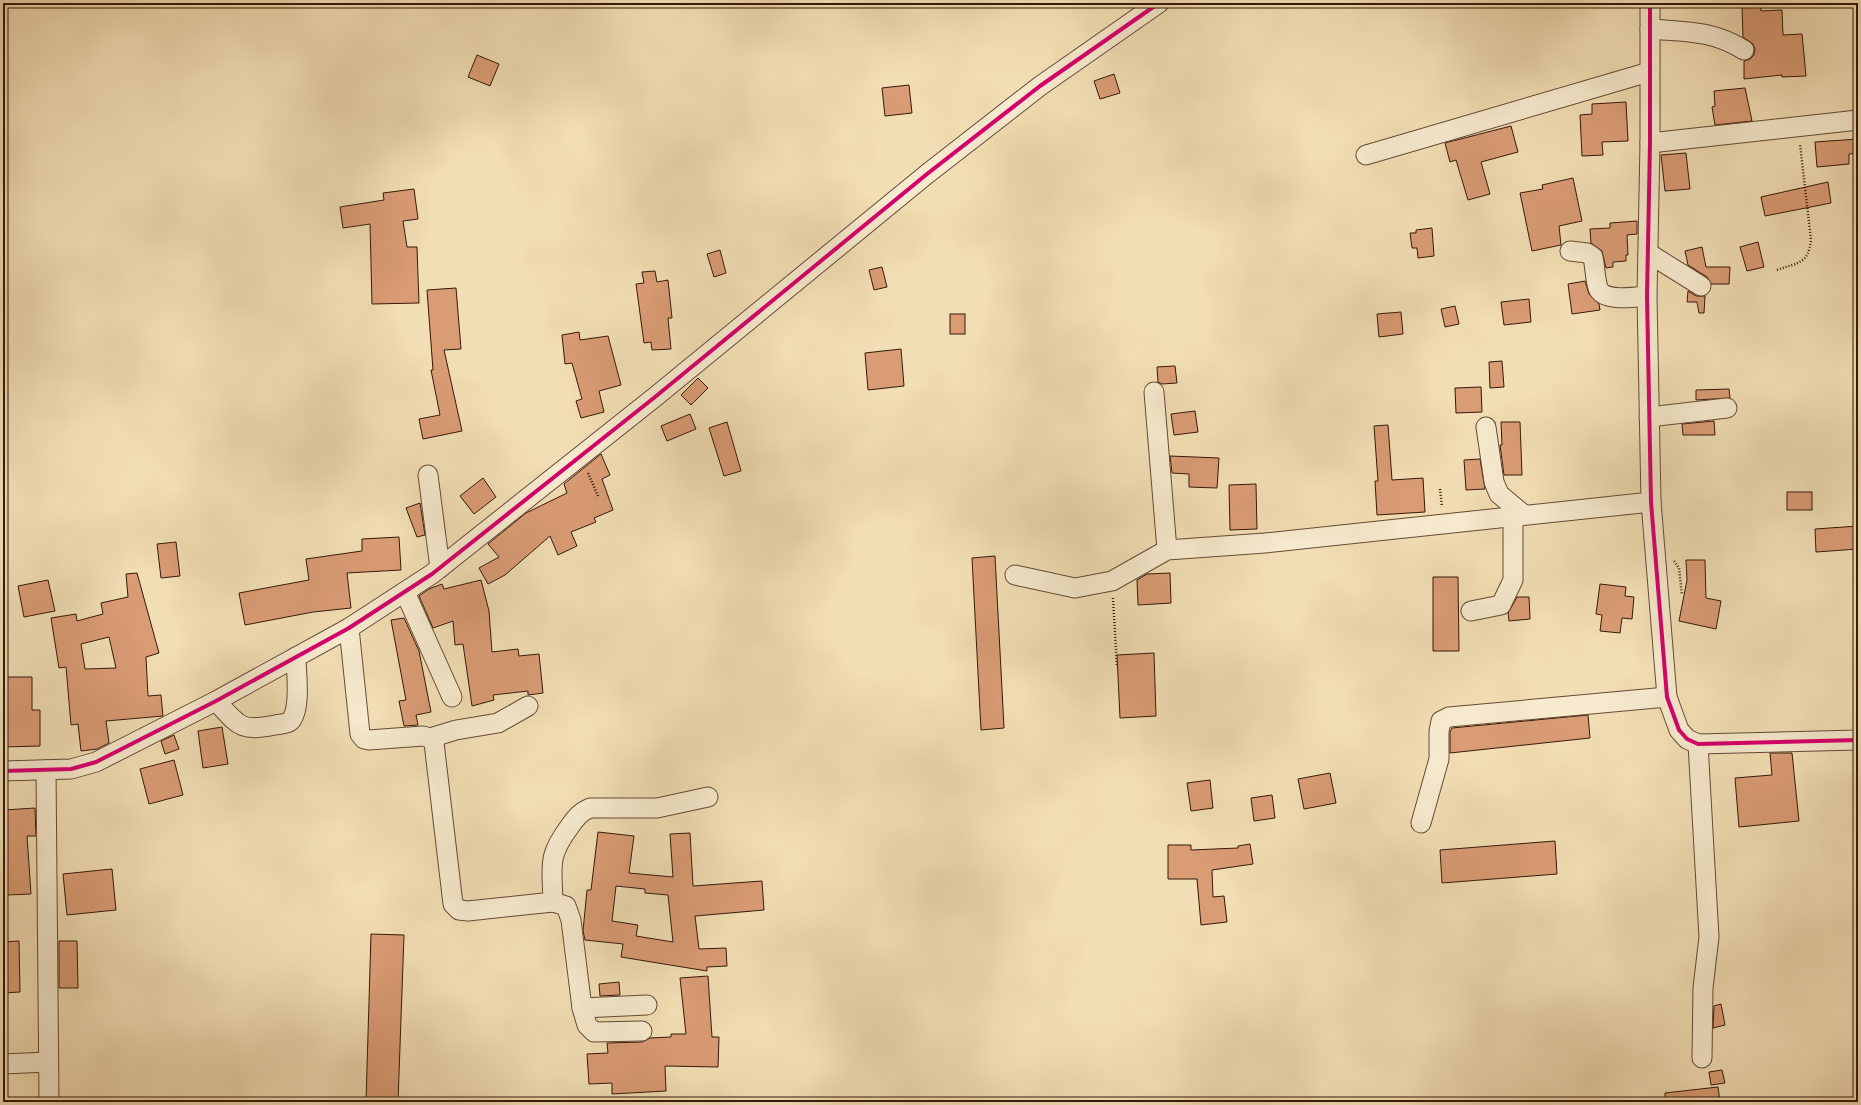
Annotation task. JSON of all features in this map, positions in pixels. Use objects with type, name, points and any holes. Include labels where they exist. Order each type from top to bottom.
[{"type":"street","points":[[3,771],[71,769],[96,762],[216,701],[349,628],[405,592],[440,568],[580,457],[927,174],[1040,86],[1159,3]]},
{"type":"street","points":[[1650,3],[1650,143],[1647,296],[1651,502],[1667,697],[1679,730],[1687,739],[1698,744],[1858,740]]},
{"type":"street","points":[[1650,29],[1706,33],[1728,40],[1744,50]]},
{"type":"street","points":[[1366,155],[1649,72]]},
{"type":"street","points":[[1650,143],[1798,128],[1858,120]]},
{"type":"street","points":[[1570,252],[1587,252],[1593,257],[1598,289],[1606,296],[1647,296]]},
{"type":"street","points":[[1648,253],[1701,286]]},
{"type":"street","points":[[1154,392],[1167,550]]},
{"type":"street","points":[[1649,417],[1727,408]]},
{"type":"street","points":[[1471,612],[1501,605],[1508,593],[1513,580],[1519,516],[1499,494],[1494,482],[1486,427]]},
{"type":"street","points":[[428,474],[440,568]]},
{"type":"street","points":[[1015,575],[1075,588],[1112,581],[1167,550],[1265,543],[1651,502]]},
{"type":"street","points":[[405,592],[452,697]]},
{"type":"street","points":[[349,628],[360,734],[364,739],[369,740],[423,736],[430,738],[456,730],[498,723],[528,706]]},
{"type":"street","points":[[216,701],[237,723],[246,728],[257,729],[288,723],[292,719],[296,707],[296,657]]},
{"type":"street","points":[[1421,823],[1439,759],[1439,731],[1441,721],[1449,717],[1667,697]]},
{"type":"street","points":[[430,738],[434,743],[453,904],[459,910],[468,911],[553,902],[566,906],[571,920],[582,1008],[587,1025],[594,1032],[642,1031]]},
{"type":"street","points":[[1698,744],[1709,937],[1703,988],[1702,1058]]},
{"type":"street","points":[[46,770],[49,1102]]},
{"type":"street","points":[[553,902],[551,859],[554,850],[581,811],[590,808],[657,808],[708,797]]},
{"type":"street","points":[[582,1008],[647,1005]]},
{"type":"street","points":[[3,1064],[48,1062]]},
{"type":"path","points":[[1777,270],[1806,259],[1810,252],[1811,240],[1798,128]]},
{"type":"path","points":[[580,457],[598,496]]},
{"type":"path","points":[[1112,581],[1117,667]]},
{"type":"building","points":[[1761,4],[1761,11],[1782,10],[1783,35],[1802,34],[1806,76],[1782,77],[1782,75],[1744,79],[1744,61],[1750,59],[1754,55],[1755,49],[1753,44],[1743,37],[1742,5]]},
{"type":"building","points":[[477,55],[499,64],[490,86],[468,77]]},
{"type":"building","points":[[1114,74],[1120,93],[1100,99],[1094,81]]},
{"type":"building","points":[[909,85],[912,113],[885,116],[882,88]]},
{"type":"building","points":[[1745,88],[1752,121],[1715,125],[1712,107],[1715,106],[1714,91]]},
{"type":"building","points":[[1626,102],[1628,141],[1602,142],[1603,155],[1582,156],[1580,115],[1592,114],[1592,104]]},
{"type":"building","points":[[1511,126],[1518,152],[1481,162],[1490,194],[1468,200],[1456,160],[1450,162],[1445,143]]},
{"type":"building","points":[[1858,139],[1858,153],[1849,154],[1849,164],[1817,167],[1815,142]]},
{"type":"building","points":[[1686,153],[1690,189],[1665,191],[1661,155]]},
{"type":"building","points":[[1573,178],[1582,221],[1559,226],[1561,245],[1532,251],[1520,193],[1543,189],[1542,185]]},
{"type":"building","points":[[1828,182],[1831,203],[1765,216],[1761,197]]},
{"type":"building","points":[[414,189],[418,219],[403,221],[407,247],[417,247],[419,303],[372,304],[370,224],[343,228],[340,207],[384,200],[383,193]]},
{"type":"building","points":[[1637,221],[1637,234],[1627,235],[1628,255],[1626,255],[1626,261],[1613,262],[1613,267],[1606,268],[1602,251],[1591,243],[1590,229],[1610,228],[1610,223]]},
{"type":"building","points":[[1432,228],[1434,256],[1418,258],[1417,248],[1412,248],[1410,233],[1416,233],[1416,230]]},
{"type":"building","points":[[1758,242],[1764,267],[1747,271],[1740,247]]},
{"type":"building","points":[[1702,247],[1706,267],[1730,267],[1729,284],[1711,284],[1707,277],[1688,265],[1685,251]]},
{"type":"building","points":[[720,250],[726,273],[714,277],[707,254]]},
{"type":"building","points":[[882,267],[887,287],[874,290],[869,270]]},
{"type":"building","points":[[655,271],[657,282],[668,280],[672,318],[668,318],[671,349],[652,350],[651,342],[644,343],[636,284],[644,283],[642,272]]},
{"type":"building","points":[[1585,281],[1589,294],[1599,304],[1600,310],[1572,314],[1568,284]]},
{"type":"building","points":[[456,288],[461,349],[444,350],[462,431],[423,439],[419,419],[440,415],[431,370],[433,370],[427,290]]},
{"type":"building","points":[[1688,291],[1696,296],[1705,296],[1704,313],[1699,313],[1697,302],[1687,302]]},
{"type":"building","points":[[1529,299],[1531,322],[1504,325],[1501,302]]},
{"type":"building","points":[[1455,306],[1459,324],[1445,327],[1441,309]]},
{"type":"building","points":[[1401,312],[1403,334],[1379,337],[1377,314]]},
{"type":"building","points":[[950,314],[965,314],[965,334],[950,334]]},
{"type":"building","points":[[579,332],[580,340],[608,336],[621,385],[599,391],[604,412],[581,418],[576,401],[582,399],[572,363],[565,364],[562,335]]},
{"type":"building","points":[[901,349],[904,386],[868,390],[865,353]]},
{"type":"building","points":[[1502,361],[1504,387],[1490,388],[1489,362]]},
{"type":"building","points":[[1175,366],[1177,383],[1162,384],[1158,382],[1157,367]]},
{"type":"building","points":[[698,378],[708,388],[691,405],[681,395]]},
{"type":"building","points":[[1481,387],[1482,412],[1456,413],[1455,388]]},
{"type":"building","points":[[1729,389],[1730,398],[1696,400],[1696,390]]},
{"type":"building","points":[[1195,411],[1198,432],[1174,435],[1171,414]]},
{"type":"building","points":[[690,414],[696,429],[667,441],[661,426]]},
{"type":"building","points":[[1714,421],[1715,435],[1683,435],[1682,424]]},
{"type":"building","points":[[727,422],[741,471],[724,476],[709,428]]},
{"type":"building","points":[[1501,422],[1520,422],[1522,475],[1504,475],[1500,445],[1502,445]]},
{"type":"building","points":[[1388,425],[1392,480],[1423,478],[1425,512],[1377,515],[1375,481],[1378,481],[1374,426]]},
{"type":"building","points":[[601,454],[610,475],[602,479],[613,510],[594,518],[596,522],[571,532],[577,546],[558,555],[550,536],[505,575],[488,584],[479,568],[499,557],[488,544],[526,513],[567,493],[564,484]]},
{"type":"building","points":[[1170,456],[1219,458],[1217,488],[1189,487],[1189,474],[1172,473]]},
{"type":"building","points":[[1480,459],[1485,489],[1466,490],[1464,460]]},
{"type":"building","points":[[483,478],[496,497],[474,514],[460,496]]},
{"type":"building","points":[[1256,484],[1257,529],[1230,530],[1229,485]]},
{"type":"building","points":[[1787,492],[1812,492],[1812,510],[1787,510]]},
{"type":"building","points":[[420,503],[425,535],[417,537],[406,508]]},
{"type":"building","points":[[1858,526],[1858,549],[1816,552],[1815,529]]},
{"type":"building","points":[[399,537],[401,570],[347,573],[351,608],[313,612],[245,625],[239,593],[309,580],[306,559],[362,551],[362,539]]},
{"type":"building","points":[[176,542],[180,576],[161,578],[157,544]]},
{"type":"building","points":[[995,556],[1004,728],[981,730],[972,558]]},
{"type":"building","points":[[1686,560],[1705,560],[1706,598],[1721,601],[1716,629],[1679,621],[1687,580]]},
{"type":"building","points":[[137,573],[159,653],[146,657],[148,696],[161,695],[163,716],[106,721],[109,743],[97,749],[81,751],[78,724],[71,725],[66,667],[59,668],[51,618],[76,614],[77,621],[103,614],[101,603],[128,597],[126,574]],"holes":[[[109,637],[116,668],[85,669],[81,644]]]},
{"type":"building","points":[[1170,573],[1171,603],[1138,605],[1137,580],[1147,574]]},
{"type":"building","points":[[1433,577],[1458,577],[1459,651],[1433,651]]},
{"type":"building","points":[[48,580],[55,611],[24,617],[18,586]]},
{"type":"building","points":[[481,580],[489,611],[492,652],[518,649],[519,656],[539,654],[543,693],[528,695],[528,691],[493,695],[494,700],[472,706],[463,644],[455,645],[453,621],[433,628],[419,596],[429,589],[442,584],[444,589]]},
{"type":"building","points":[[1600,584],[1626,587],[1625,596],[1634,597],[1632,619],[1622,618],[1620,633],[1600,631],[1602,615],[1596,614]]},
{"type":"building","points":[[1517,597],[1529,597],[1530,619],[1509,621],[1508,613]]},
{"type":"building","points":[[404,618],[419,651],[431,712],[416,715],[418,725],[404,726],[399,701],[406,700],[391,620]]},
{"type":"building","points":[[1154,653],[1156,716],[1120,718],[1117,655]]},
{"type":"building","points":[[3,677],[32,677],[32,710],[40,710],[40,746],[3,747]]},
{"type":"building","points":[[1588,715],[1590,738],[1450,753],[1450,732],[1452,728]]},
{"type":"building","points":[[222,727],[228,764],[203,768],[198,731]]},
{"type":"building","points":[[174,735],[179,749],[165,754],[161,741]]},
{"type":"building","points":[[1770,753],[1792,753],[1799,821],[1739,827],[1735,778],[1772,775]]},
{"type":"building","points":[[174,760],[183,795],[149,804],[140,769]]},
{"type":"building","points":[[1330,773],[1336,803],[1304,809],[1298,779]]},
{"type":"building","points":[[1210,780],[1213,808],[1191,811],[1187,783]]},
{"type":"building","points":[[1272,795],[1275,818],[1254,821],[1251,798]]},
{"type":"building","points":[[35,808],[36,836],[27,836],[31,894],[7,895],[4,810]]},
{"type":"building","points":[[598,832],[634,836],[629,873],[673,877],[670,834],[690,833],[693,886],[762,881],[764,910],[695,916],[699,949],[726,948],[727,966],[707,967],[707,971],[621,957],[623,944],[585,940],[583,931],[587,890],[591,890]],"holes":[[[616,886],[645,889],[645,893],[668,895],[673,942],[636,936],[638,925],[612,921]]]},
{"type":"building","points":[[1555,841],[1557,874],[1442,883],[1440,850]]},
{"type":"building","points":[[1250,844],[1253,864],[1212,870],[1213,897],[1224,896],[1227,922],[1201,925],[1197,879],[1168,879],[1168,845],[1191,845],[1191,850],[1238,848],[1238,846]]},
{"type":"building","points":[[112,869],[116,910],[67,915],[63,874]]},
{"type":"building","points":[[371,934],[404,935],[398,1102],[366,1102]]},
{"type":"building","points":[[19,941],[20,992],[3,993],[3,942]]},
{"type":"building","points":[[59,941],[77,941],[78,988],[59,988]]},
{"type":"building","points":[[708,976],[712,1037],[719,1037],[718,1067],[665,1066],[666,1091],[612,1094],[612,1083],[589,1084],[587,1054],[608,1053],[607,1043],[642,1042],[650,1038],[671,1037],[671,1034],[686,1034],[680,978]]},
{"type":"building","points":[[619,982],[620,995],[600,996],[599,984]]},
{"type":"building","points":[[1721,1004],[1725,1025],[1713,1028],[1714,1006]]},
{"type":"building","points":[[1722,1070],[1725,1083],[1711,1085],[1709,1072]]},
{"type":"building","points":[[1718,1087],[1720,1102],[1665,1102],[1665,1093]]},
{"type":"cycle path","points":[[3,771],[71,769],[96,762],[216,701],[349,628],[432,574],[655,397],[927,174],[1040,86],[1159,3]]},
{"type":"cycle path","points":[[1650,3],[1650,143],[1647,296],[1651,502],[1667,697],[1679,730],[1687,739],[1698,744],[1858,740]]}]
